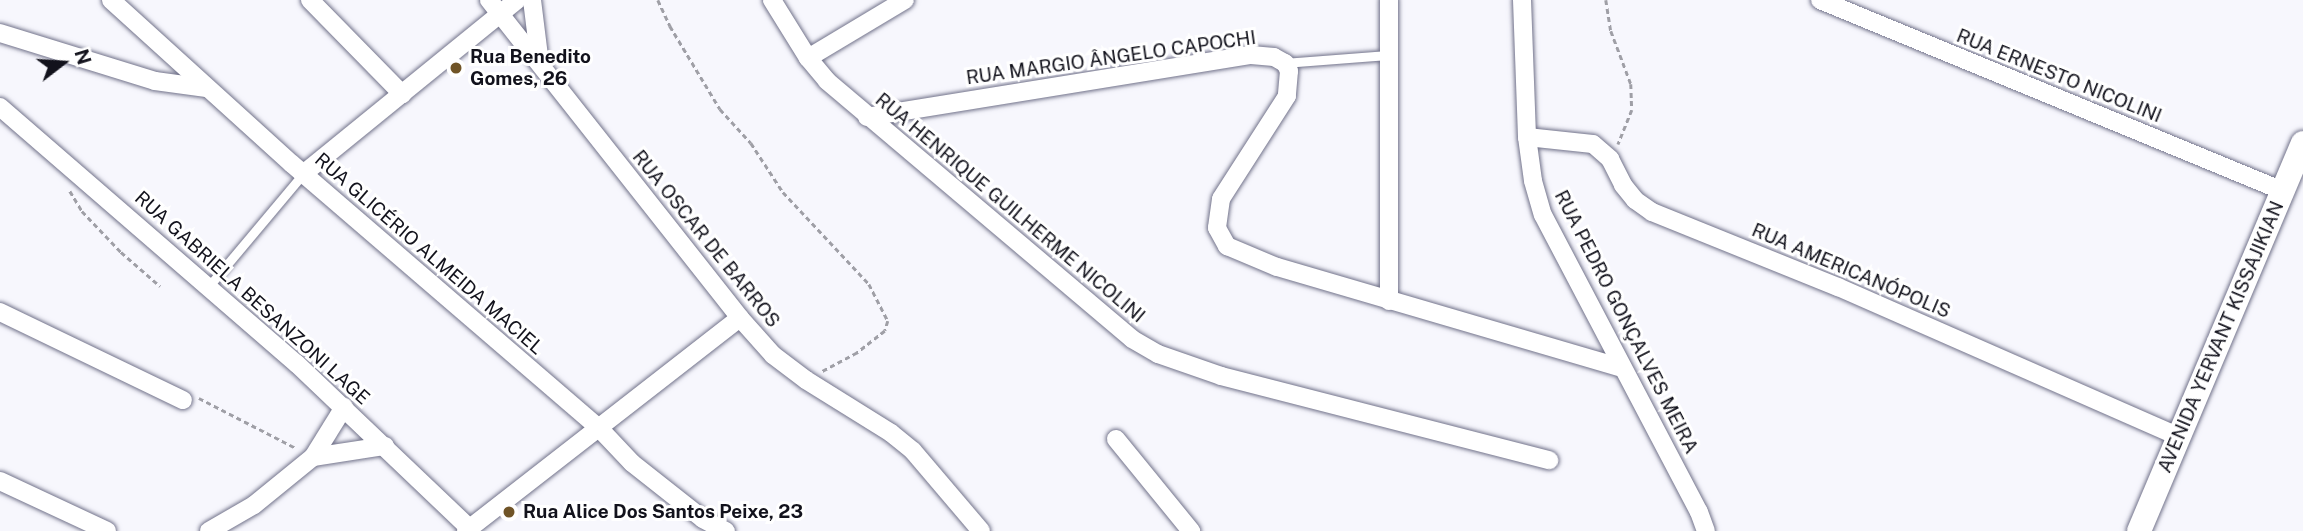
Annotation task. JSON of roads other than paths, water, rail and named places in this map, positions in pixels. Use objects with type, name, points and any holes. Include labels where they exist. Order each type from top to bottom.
[{"type":"main road","name":"AVENIDA YERVANT KISSAJIKIAN","points":[[2139,531],[2303,143]]},
{"type":"street","name":"RUA GLICÉRIO ALMEIDA MACIEL","points":[[111,0],[303,174],[599,428],[632,463],[667,493],[703,519],[726,531]]},
{"type":"street","points":[[310,0],[402,93]]},
{"type":"street","points":[[303,174],[402,93],[494,7],[517,0]]},
{"type":"street","points":[[532,0],[540,64]]},
{"type":"street","name":"RUA HENRIQUE GUILHERME NICOLINI","points":[[772,0],[808,58],[827,81],[1110,322],[1158,354],[1188,366],[1306,400],[1549,460]]},
{"type":"street","points":[[808,58],[905,0]]},
{"type":"street","points":[[1389,301],[1390,0]]},
{"type":"street","name":"RUA PEDRO GONÇALVES MEIRA","points":[[1522,0],[1527,137],[1533,181],[1543,215],[1699,512],[1706,531]]},
{"type":"street","name":"RUA ERNESTO NICOLINI","points":[[1820,0],[2283,191]]},
{"type":"street","name":"RUA OSCAR DE BARROS","points":[[494,7],[740,318],[773,355],[806,380],[891,433],[913,450],[981,531]]},
{"type":"street","points":[[0,33],[155,81],[207,88]]},
{"type":"street","name":"RUA MARGIO ÂNGELO CAPOCHI","points":[[867,117],[1251,55],[1275,57],[1285,63]]},
{"type":"street","points":[[1285,63],[1290,81],[1287,96],[1221,199],[1217,228],[1220,238],[1243,255],[1389,301],[1622,368]]},
{"type":"street","name":"RUA GABRIELA BESANZONI LAGE","points":[[0,107],[209,286],[344,407],[468,530]]},
{"type":"street","name":"RUA AMERICANÓPOLIS","points":[[1527,137],[1593,144],[1610,159],[1623,185],[1635,200],[1652,212],[1838,287],[2178,436]]},
{"type":"street","points":[[0,312],[183,400]]},
{"type":"street","points":[[468,530],[740,318]]},
{"type":"street","points":[[209,531],[254,505],[313,457],[344,407]]},
{"type":"street","points":[[1116,439],[1191,531]]},
{"type":"street","points":[[313,457],[385,446]]},
{"type":"street","points":[[0,481],[107,531]]},
{"type":"lane","points":[[1285,63],[1390,55]]},
{"type":"lane","points":[[209,286],[303,174]]},
{"type":"place","name":"Rua Benedito Gomes, 26","points":[[456,68]]},
{"type":"place","name":"Rua Alice Dos Santos Peixe, 23","points":[[509,512]]}]
